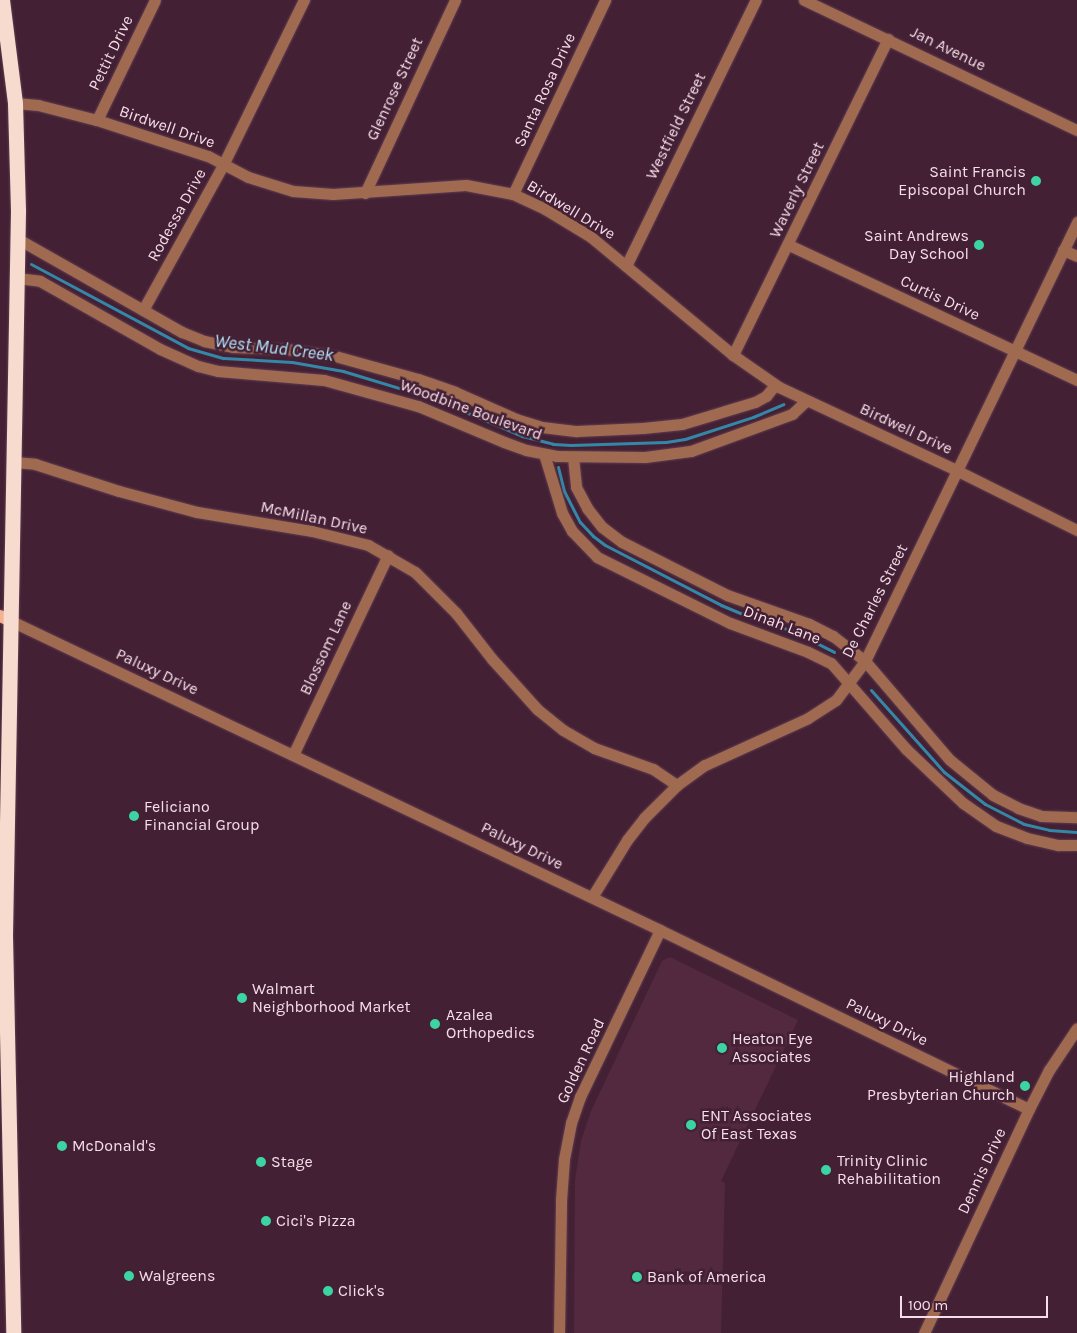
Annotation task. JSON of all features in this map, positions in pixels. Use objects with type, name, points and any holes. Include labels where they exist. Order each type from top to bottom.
[{"type":"highway","points":[[2,0],[15,103],[18,239],[14,462],[5,618],[5,936],[13,1333]]},
{"type":"highway","points":[[12,1306],[24,1333]]},
{"type":"street","name":"Pettit Drive","points":[[97,120],[155,0]]},
{"type":"street","name":"Rodessa Drive","points":[[143,310],[223,165],[304,0]]},
{"type":"street","name":"Glenrose Street","points":[[365,193],[455,0]]},
{"type":"street","name":"Santa Rosa Drive","points":[[514,194],[605,0]]},
{"type":"street","name":"Westfield Street","points":[[626,266],[756,0]]},
{"type":"street","name":"Jan Avenue","points":[[804,0],[888,38],[1077,130]]},
{"type":"street","name":"Waverly Street","points":[[733,355],[789,246],[888,38]]},
{"type":"street","name":"Birdwell Drive","points":[[15,103],[38,105],[97,120],[208,156],[248,177],[293,190],[332,194],[466,186],[514,194],[545,209],[591,237],[733,355],[775,385],[958,471],[1077,530]]},
{"type":"street","name":"De Charles Street","points":[[592,897],[626,840],[644,818],[677,785],[705,764],[808,718],[836,700],[865,661],[1077,222]]},
{"type":"street","name":"Woodbine Boulevard","points":[[18,239],[143,310],[204,341],[233,347],[286,349],[335,356],[408,376],[455,392],[516,419],[556,429],[618,429],[682,424],[755,402],[766,396],[775,385]]},
{"type":"street","name":"Curtis Drive","points":[[789,246],[1077,380]]},
{"type":"street","points":[[1063,250],[1077,256]]},
{"type":"street","name":"Woodbine Boulevard","points":[[17,278],[40,281],[160,349],[198,366],[218,371],[324,380],[418,406],[504,442],[544,454],[573,457],[646,457],[691,451],[792,414],[806,401]]},
{"type":"street","name":"Dinah Lane","points":[[544,454],[562,513],[572,531],[597,557],[622,572],[730,623],[808,652],[831,663],[906,750],[963,803],[996,826],[1027,838],[1058,845],[1077,846]]},
{"type":"street","name":"Dinah Lane","points":[[573,457],[576,487],[587,508],[602,527],[622,542],[728,595],[809,624],[849,646],[865,661],[950,760],[993,795],[1018,808],[1041,816],[1077,818]]},
{"type":"street","name":"McMillan Drive","points":[[14,462],[35,464],[119,491],[197,512],[348,538],[388,555],[416,572],[537,709],[563,730],[594,748],[653,770],[677,785]]},
{"type":"street","name":"Blossom Lane","points":[[293,755],[388,555]]},
{"type":"street","name":"Paluxy Drive","points":[[5,618],[592,897],[1029,1110]]},
{"type":"street","name":"Golden Road","points":[[559,1333],[561,1200],[564,1159],[571,1123],[580,1097],[660,930]]},
{"type":"street","name":"Dennis Drive","points":[[924,1333],[1049,1070],[1077,1028]]},
{"type":"shaded area","points":[[670,957],[798,1020],[721,1181],[725,1183],[721,1333],[574,1333],[575,1180],[581,1141],[591,1111],[662,961]]},
{"type":"waterway","name":"West Mud Creek","points":[[31,264],[188,348],[224,358],[292,362],[343,371],[435,399],[522,436],[553,444],[666,442],[685,439],[753,417],[783,404]]},
{"type":"waterway","points":[[558,467],[564,491],[580,522],[593,536],[605,545],[721,605],[759,621],[793,631],[834,652]]},
{"type":"waterway","points":[[871,690],[944,772],[985,804],[1024,824],[1049,830],[1077,832]]},
{"type":"place","name":"Saint Francis Episcopal Church","points":[[1036,181]]},
{"type":"place","name":"Saint Andrews Day School","points":[[979,245]]},
{"type":"place","name":"Feliciano Financial Group","points":[[134,816]]},
{"type":"place","name":"Walmart Neighborhood Market","points":[[242,998]]},
{"type":"place","name":"Azalea Orthopedics","points":[[435,1024]]},
{"type":"place","name":"Heaton Eye Associates","points":[[722,1048]]},
{"type":"place","name":"Highland Presbyterian Church","points":[[1025,1086]]},
{"type":"place","name":"ENT Associates Of East Texas","points":[[691,1125]]},
{"type":"place","name":"McDonald's","points":[[62,1146]]},
{"type":"place","name":"Stage","points":[[261,1162]]},
{"type":"place","name":"Trinity Clinic Rehabilitation","points":[[826,1170]]},
{"type":"place","name":"Cici's Pizza","points":[[266,1221]]},
{"type":"place","name":"Walgreens","points":[[129,1276]]},
{"type":"place","name":"Bank of America","points":[[637,1277]]},
{"type":"place","name":"Click's","points":[[328,1291]]}]
